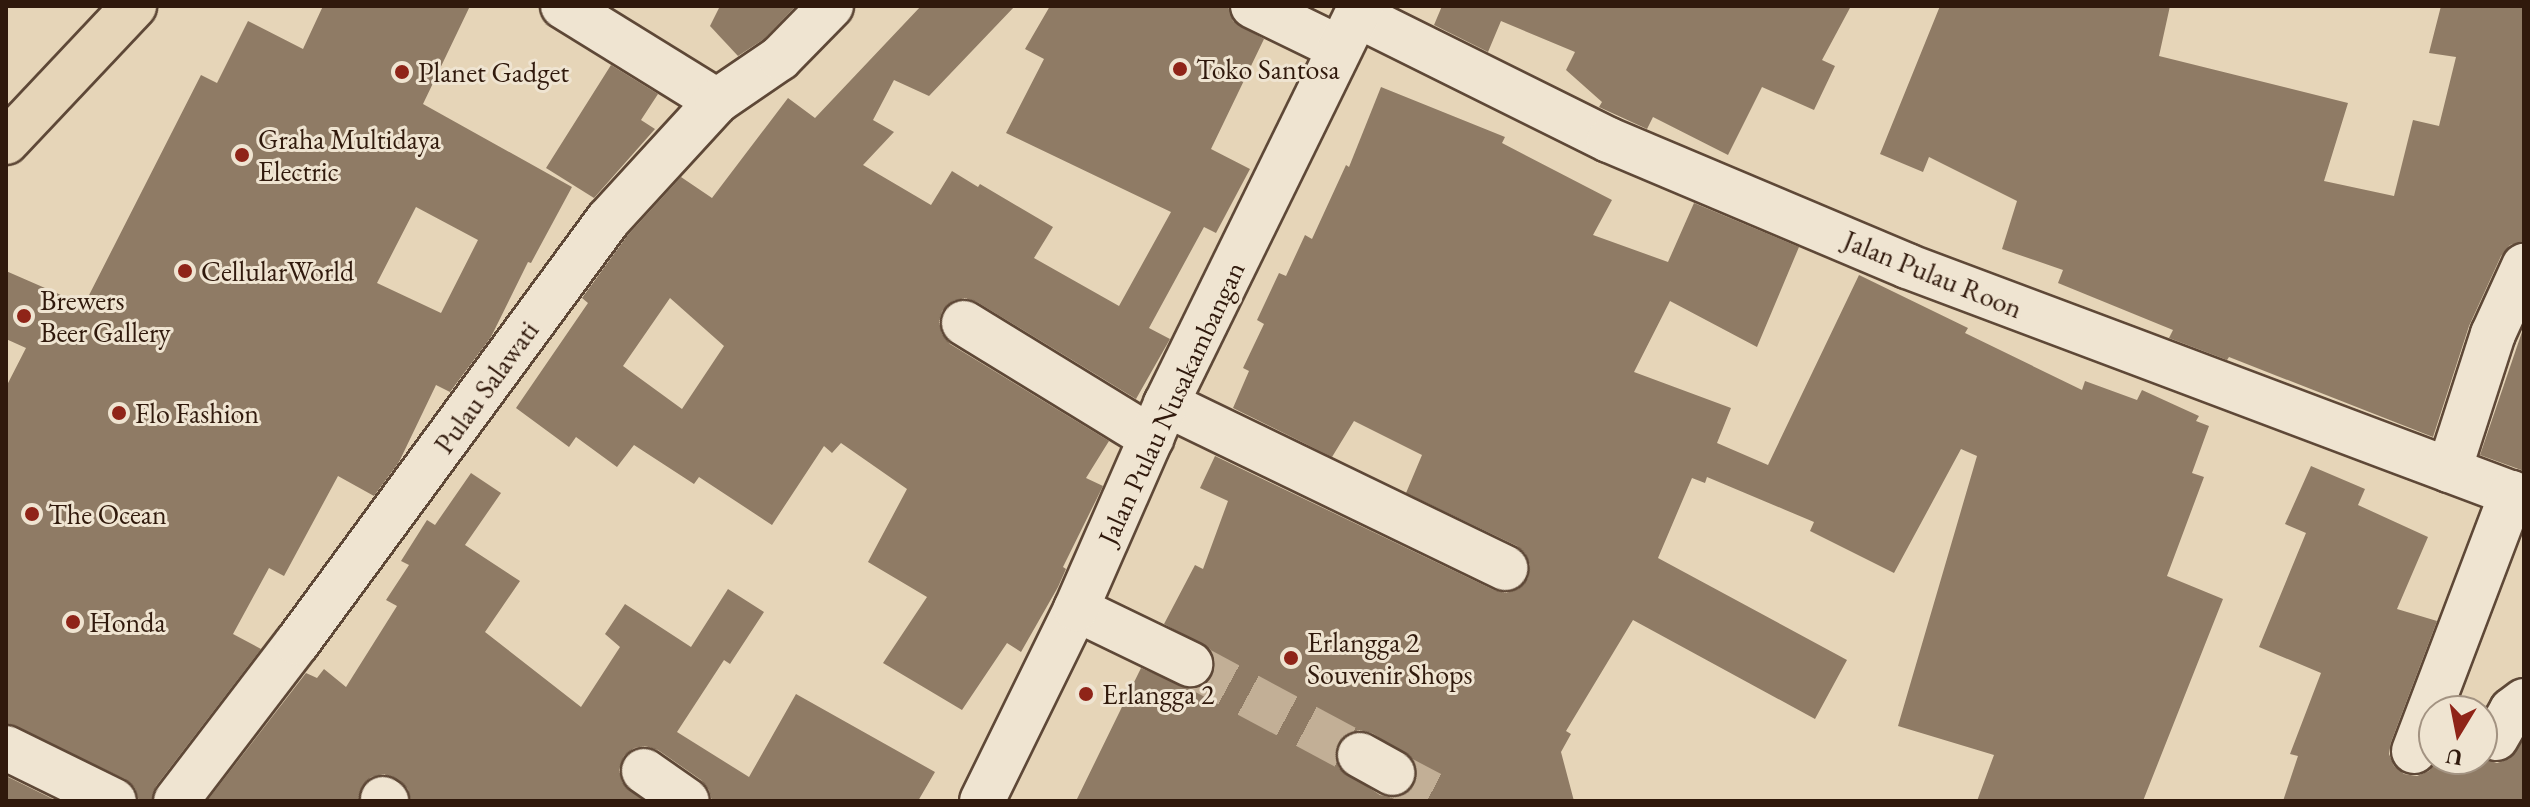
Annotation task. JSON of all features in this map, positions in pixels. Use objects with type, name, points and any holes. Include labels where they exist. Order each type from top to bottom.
[{"type":"main road","points":[[6,142],[134,6]]},
{"type":"street","points":[[563,6],[717,101]]},
{"type":"street","name":"Pulau Salawati","points":[[176,801],[297,643],[608,220],[717,101],[780,58],[831,6]]},
{"type":"street","points":[[1253,6],[1352,23]]},
{"type":"street","name":"Jalan Pulau Nusakambangan","points":[[982,801],[1076,609],[1159,421],[1352,23]]},
{"type":"street","name":"Jalan Pulau Roon","points":[[1352,23],[1609,140],[1907,266],[2518,496]]},
{"type":"street","points":[[2449,470],[2493,334],[2524,266]]},
{"type":"street","points":[[964,323],[1159,421],[1505,568]]},
{"type":"street","points":[[2414,751],[2518,496]]},
{"type":"street","points":[[1076,609],[1190,664]]},
{"type":"street","points":[[2498,734],[2512,710],[2524,701]]},
{"type":"street","points":[[6,748],[114,801]]},
{"type":"street","points":[[644,771],[687,801]]},
{"type":"building","points":[[323,6],[470,6],[423,104],[572,187],[531,263],[528,262],[491,337],[450,392],[436,385],[399,462],[374,496],[338,476],[284,576],[269,568],[233,634],[261,649],[156,786],[152,801],[139,801],[135,788],[125,779],[6,723],[6,387],[26,348],[6,339],[6,271],[84,305],[201,75],[217,83],[248,21],[303,49]],"holes":[[[416,207],[478,240],[441,313],[377,283]]]},
{"type":"building","points":[[720,6],[796,6],[764,39],[738,56],[710,26]]},
{"type":"building","points":[[921,6],[1015,6],[929,96],[894,80],[873,120],[894,132],[863,165],[931,205],[952,171],[978,187],[980,184],[1053,227],[1034,258],[1119,306],[1171,212],[1006,133],[1044,59],[1025,49],[1050,6],[1228,6],[1233,21],[1264,39],[1211,149],[1250,169],[1216,233],[1204,227],[1149,328],[1170,339],[1136,399],[977,302],[965,298],[953,301],[942,311],[939,322],[942,334],[950,344],[1109,441],[1086,478],[1103,486],[1063,567],[1066,569],[1058,587],[1021,652],[1007,643],[962,710],[883,663],[927,597],[868,562],[907,489],[841,443],[832,453],[824,446],[772,525],[699,477],[694,484],[634,445],[617,467],[576,437],[569,447],[516,408],[588,303],[582,298],[627,236],[681,177],[712,198],[788,98],[815,118]],"holes":[[[670,298],[724,346],[682,409],[623,366]]]},
{"type":"building","points":[[1442,6],[1851,6],[1822,60],[1835,66],[1814,110],[1762,87],[1728,155],[1653,117],[1647,129],[1599,107],[1602,102],[1566,70],[1575,52],[1501,21],[1488,52],[1434,25]]},
{"type":"building","points":[[1940,6],[2170,6],[2159,56],[2348,103],[2324,181],[2394,196],[2413,120],[2439,126],[2456,57],[2429,53],[2441,6],[2524,6],[2524,241],[2510,245],[2501,256],[2469,326],[2433,437],[2229,357],[2227,360],[2169,338],[2173,330],[2058,283],[2063,270],[2002,249],[2017,201],[1929,157],[1923,172],[1880,154]]},
{"type":"building","points":[[611,65],[658,94],[641,120],[655,129],[594,198],[546,168]]},
{"type":"building","points":[[1381,87],[1505,137],[1502,143],[1612,200],[1593,235],[1668,262],[1694,203],[1799,247],[1757,347],[1670,301],[1634,372],[1731,408],[1717,443],[1768,465],[1859,275],[1968,328],[1965,333],[2082,390],[2085,381],[2137,400],[2142,390],[2199,416],[2196,421],[2209,426],[2192,473],[2204,477],[2167,576],[2223,599],[2143,801],[1977,801],[1994,755],[1898,726],[1977,456],[1961,449],[1894,573],[1810,531],[1814,522],[1707,477],[1705,483],[1692,478],[1658,558],[1847,660],[1815,719],[1633,620],[1566,731],[1571,734],[1561,752],[1574,801],[1076,801],[1141,668],[1191,689],[1205,684],[1213,674],[1215,661],[1210,649],[1164,624],[1195,565],[1203,569],[1228,501],[1200,488],[1215,456],[1494,590],[1506,593],[1518,589],[1528,578],[1530,565],[1525,553],[1517,546],[1406,493],[1422,455],[1354,421],[1332,457],[1233,408],[1249,371],[1243,368],[1264,324],[1257,320],[1279,273],[1286,276],[1305,235],[1312,239],[1346,165],[1349,167]],"holes":[[[1359,730],[1372,733],[1413,760],[1417,774],[1413,786],[1405,794],[1393,798],[1380,795],[1339,768],[1335,756],[1338,743],[1347,734]]]},
{"type":"building","points":[[2524,326],[2524,471],[2480,455]]},
{"type":"building","points":[[2311,466],[2365,489],[2358,505],[2428,537],[2397,609],[2437,621],[2389,754],[2394,766],[2404,774],[2498,775],[2498,763],[2509,759],[2524,739],[2524,801],[2283,801],[2298,756],[2290,754],[2321,673],[2259,647],[2306,533],[2285,524]]},
{"type":"building","points":[[471,473],[501,493],[465,545],[520,581],[485,632],[581,707],[620,647],[605,634],[625,604],[691,647],[728,589],[764,612],[730,664],[724,660],[677,732],[749,777],[796,694],[935,772],[918,801],[712,801],[709,790],[701,780],[658,750],[645,746],[634,748],[624,756],[619,770],[622,782],[643,801],[411,801],[408,789],[400,781],[384,774],[371,777],[363,785],[359,801],[207,801],[306,673],[317,678],[324,669],[346,687],[397,606],[386,600],[409,565],[401,561],[427,520],[435,525]]},
{"type":"building","points":[[6,776],[57,801],[6,801]]},
{"type":"tunnel","points":[[1190,664],[1360,755]]},
{"type":"tunnel","points":[[1392,773],[1445,801]]},
{"type":"place","name":"Toko Santosa","points":[[1180,69]]},
{"type":"place","name":"Planet Gadget","points":[[402,72]]},
{"type":"place","name":"Graha Multidaya Electric","points":[[242,155]]},
{"type":"place","name":"CellularWorld","points":[[185,271]]},
{"type":"place","name":"Brewers Beer Gallery","points":[[24,316]]},
{"type":"place","name":"Flo Fashion","points":[[119,413]]},
{"type":"place","name":"The Ocean","points":[[32,514]]},
{"type":"place","name":"Honda","points":[[73,622]]},
{"type":"place","name":"Erlangga 2 Souvenir Shops","points":[[1291,658]]},
{"type":"place","name":"Erlangga 2","points":[[1086,694]]}]
